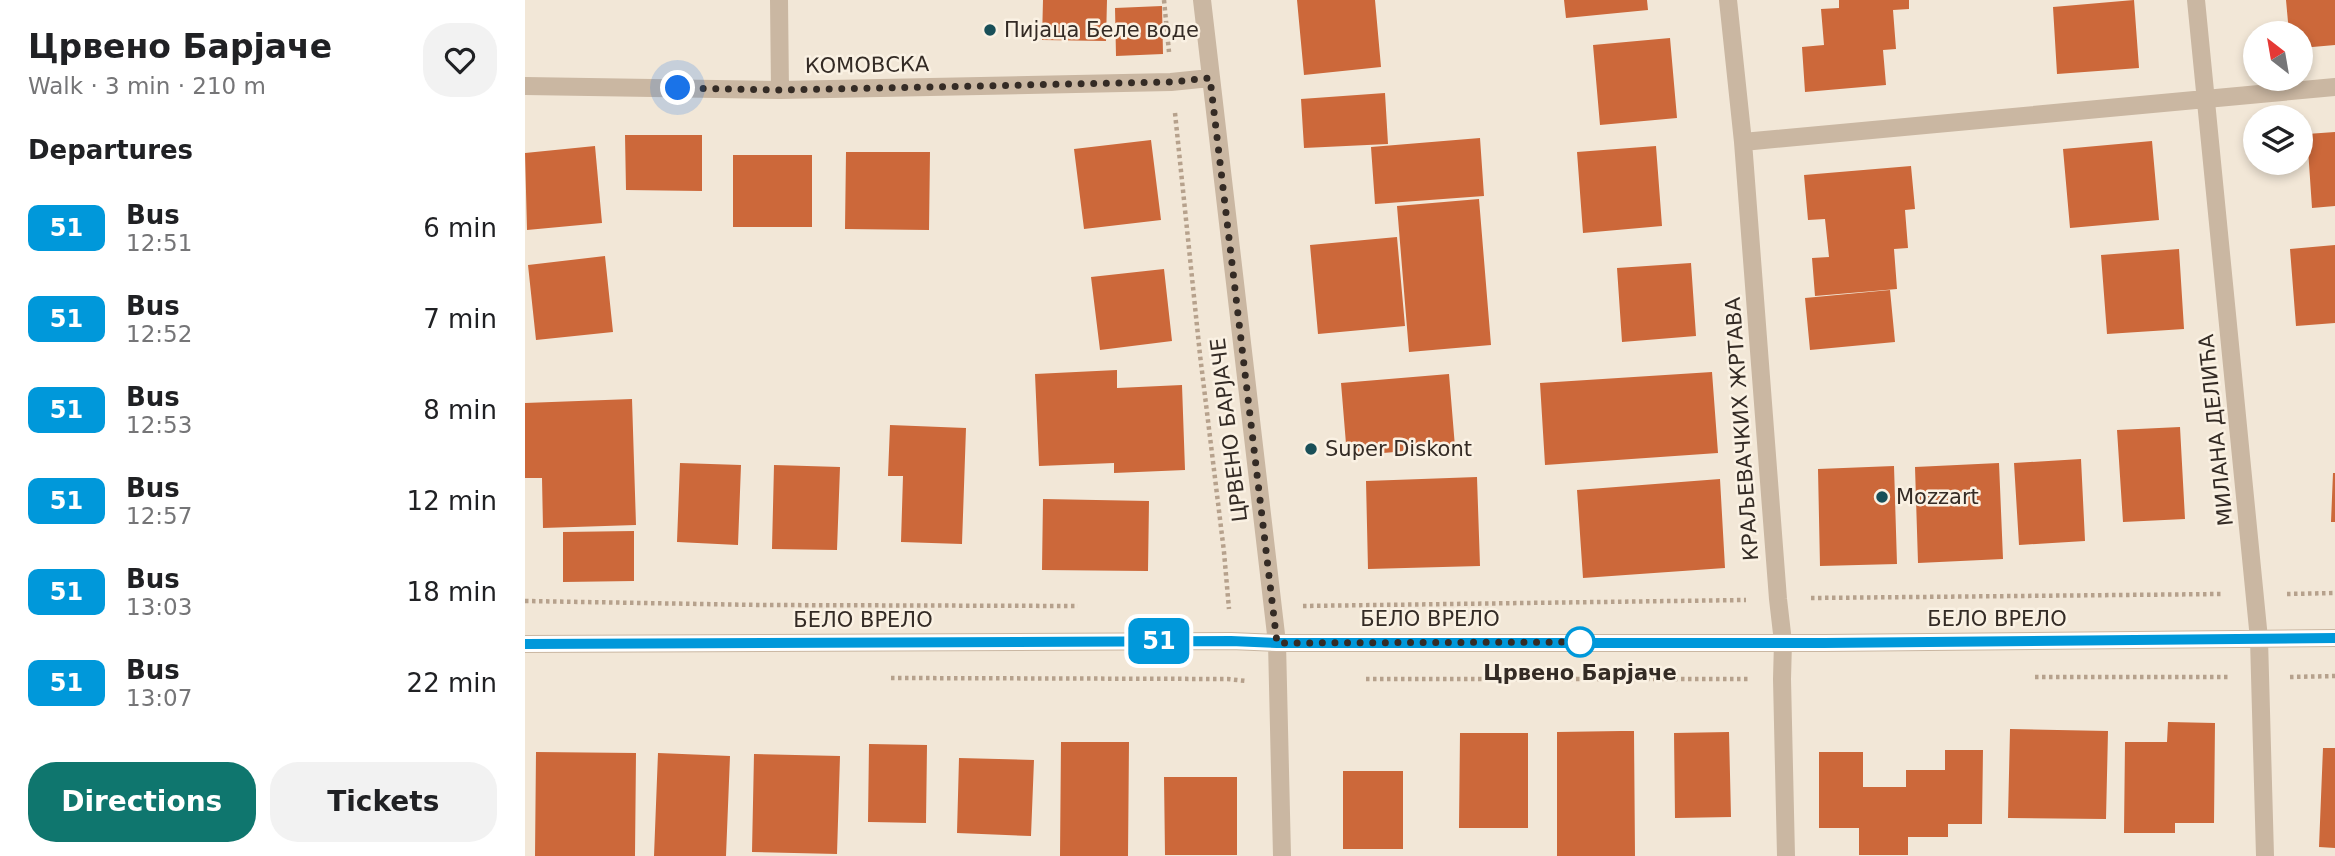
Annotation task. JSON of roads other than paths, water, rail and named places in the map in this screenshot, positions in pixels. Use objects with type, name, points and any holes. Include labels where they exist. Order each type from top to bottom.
[{"type":"street","points":[[779,0],[780,90]]},
{"type":"street","name":"ЦРВЕНО БАРЈАЧЕ","points":[[1202,0],[1277,643],[1282,856]]},
{"type":"street","name":"КРАЉЕВАЧКИХ ЖРТАВА","points":[[1728,0],[1743,142],[1783,642],[1786,856]]},
{"type":"street","name":"МИЛАНА ДЕЛИЋА","points":[[2196,0],[2259,639],[2265,856]]},
{"type":"street","name":"КОМОВСКА","points":[[525,86],[780,90],[1171,82],[1210,78]]},
{"type":"street","points":[[1743,142],[2335,87]]},
{"type":"street","name":"БЕЛО ВРЕЛО","points":[[525,644],[1783,642],[2335,638]]},
{"type":"place","name":"Пијаца Беле воде","points":[[990,30]]},
{"type":"place","name":"Super Diskont","points":[[1311,449]]},
{"type":"place","name":"Mozzart","points":[[1882,497]]},
{"type":"place","name":"Црвено Барјаче","points":[[1580,642]]}]
